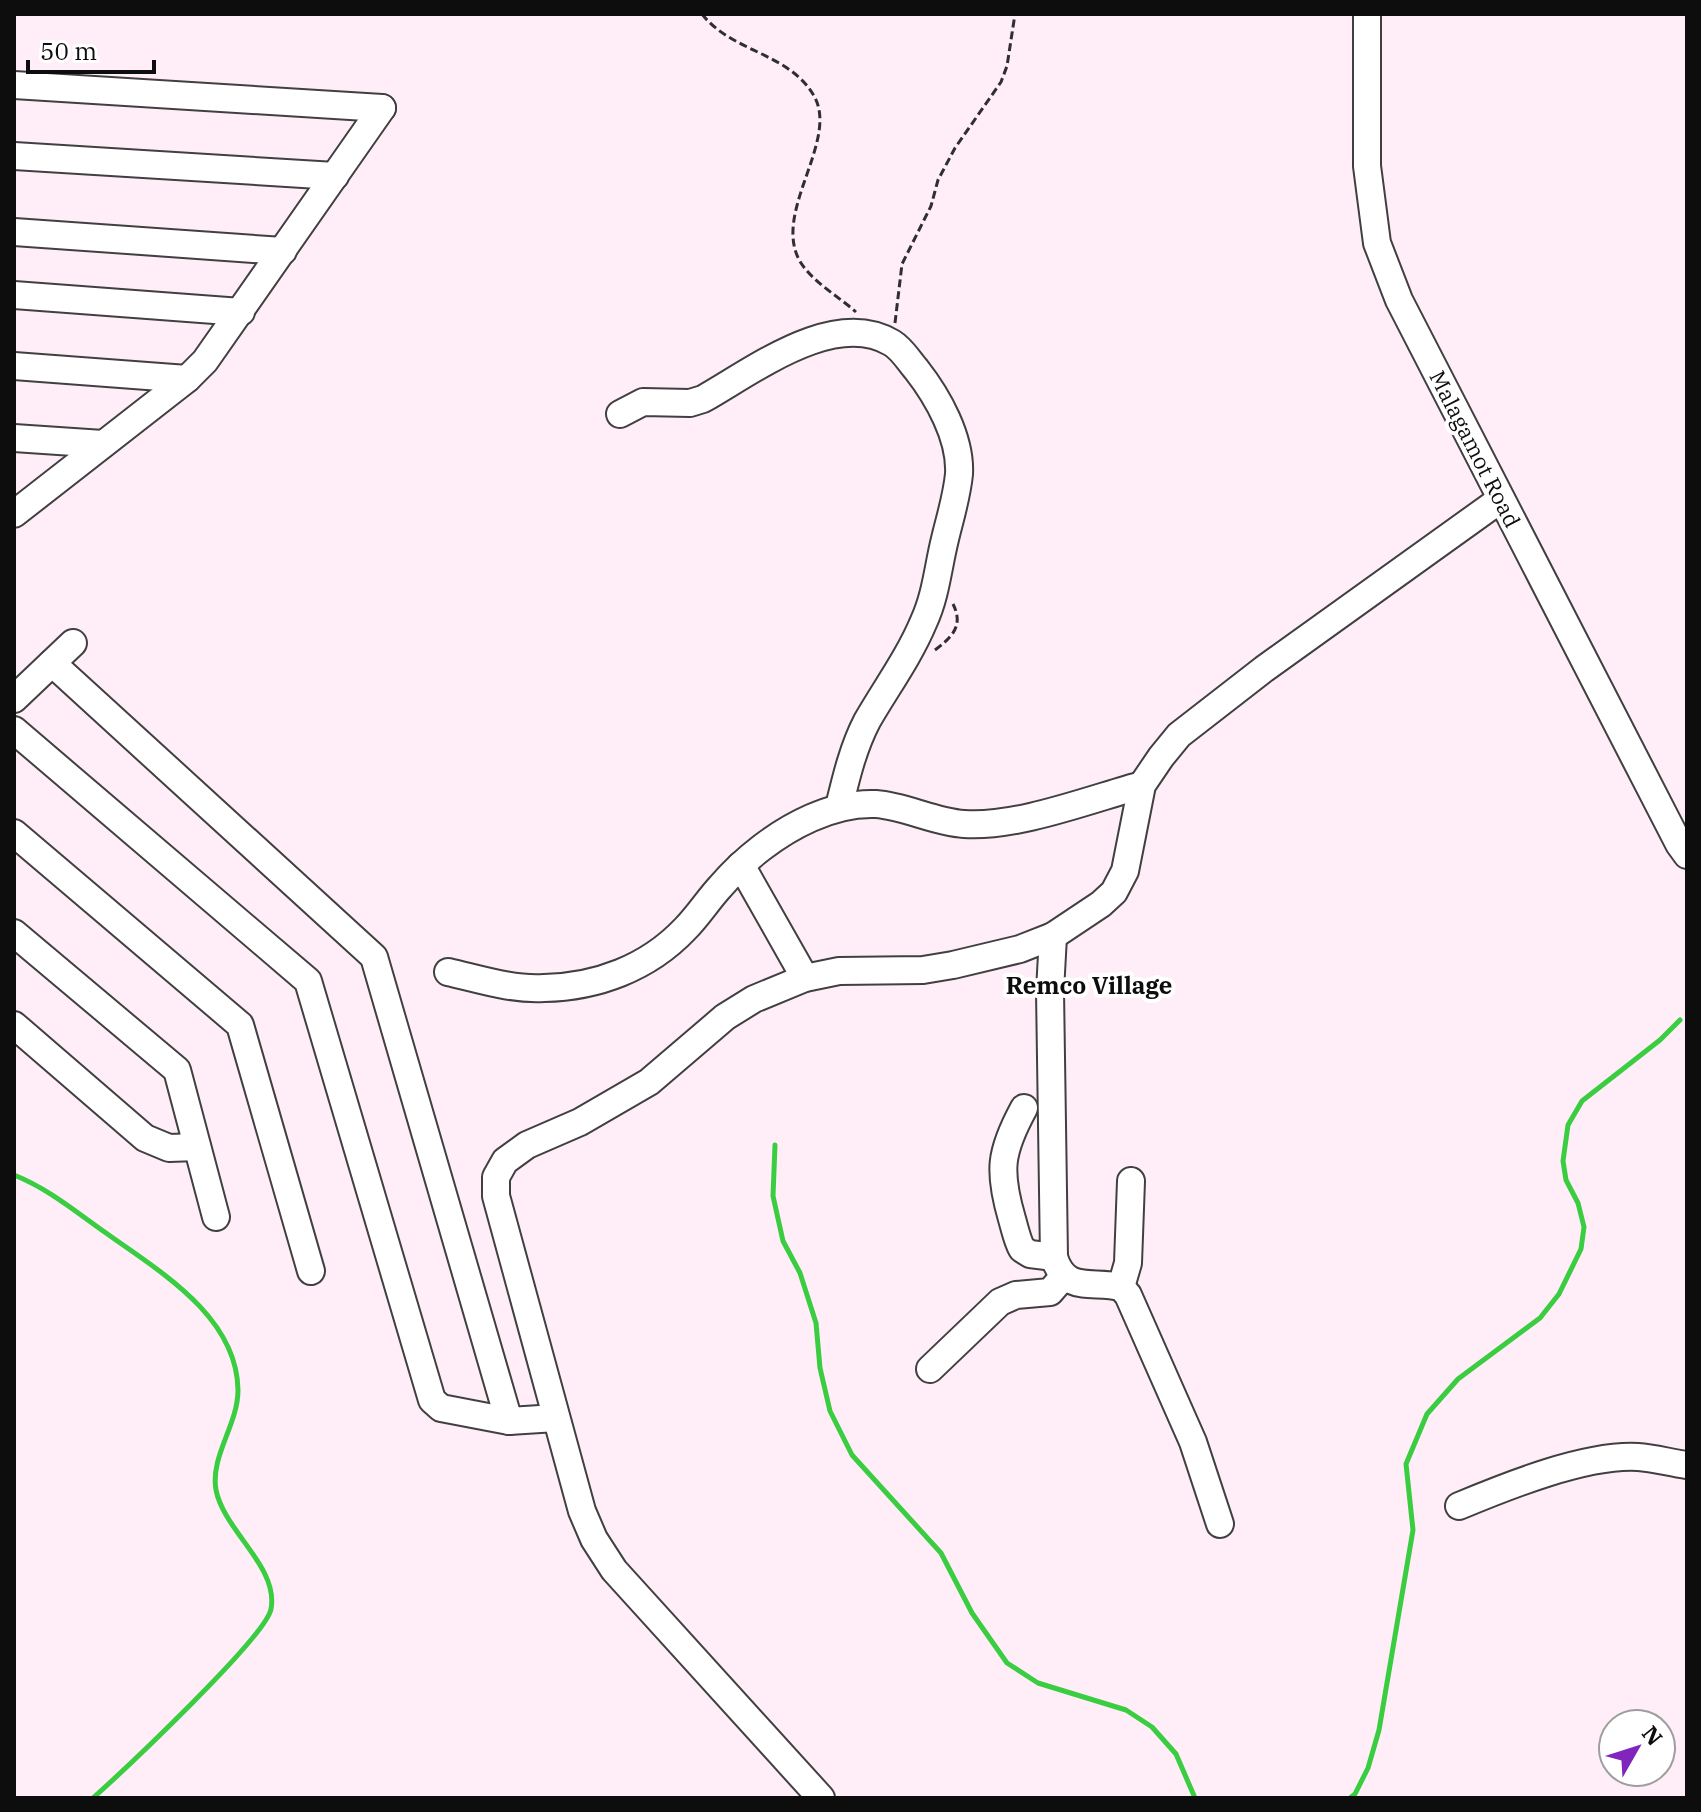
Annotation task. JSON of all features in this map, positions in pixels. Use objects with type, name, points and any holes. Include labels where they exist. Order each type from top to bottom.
[{"type":"street","name":"Malagamot Road","points":[[1367,14],[1367,166],[1377,243],[1399,300],[1687,855]]},
{"type":"street","points":[[14,85],[382,108],[219,344],[187,379],[14,514]]},
{"type":"street","points":[[14,156],[335,176]]},
{"type":"street","points":[[14,232],[283,251]]},
{"type":"street","points":[[14,295],[241,312]]},
{"type":"street","points":[[620,414],[643,402],[690,403],[703,399],[824,334],[871,335],[892,343],[923,378],[944,412],[959,473],[933,599],[898,675],[868,719],[858,740],[839,807]]},
{"type":"street","points":[[14,366],[187,379]]},
{"type":"street","points":[[14,438],[103,444]]},
{"type":"street","points":[[821,1798],[614,1570],[594,1539],[582,1511],[556,1418],[496,1196],[496,1177],[505,1161],[527,1145],[580,1122],[649,1082],[725,1017],[754,999],[805,978],[839,971],[923,970],[1020,949],[1053,936],[1101,904],[1114,892],[1125,871],[1142,785],[1179,735],[1501,499]]},
{"type":"street","points":[[14,699],[73,643]]},
{"type":"street","points":[[52,663],[374,957],[509,1421]]},
{"type":"street","points":[[14,730],[308,981],[432,1400],[441,1408],[509,1421],[556,1418]]},
{"type":"street","points":[[448,972],[542,989],[593,982],[626,971],[657,955],[685,929],[741,865],[772,841],[808,819],[839,807],[877,804],[965,824],[999,822],[1142,785]]},
{"type":"street","points":[[14,833],[240,1025],[311,1271]]},
{"type":"street","points":[[741,865],[805,978]]},
{"type":"street","points":[[14,933],[177,1070],[216,1217]]},
{"type":"street","points":[[930,1369],[1000,1302],[1016,1295],[1050,1292],[1059,1285],[1050,991],[1053,936]]},
{"type":"street","points":[[14,1025],[145,1138],[169,1148],[197,1147]]},
{"type":"street","points":[[1024,1108],[1008,1140],[1002,1173],[1004,1196],[1022,1249],[1059,1266],[1082,1285],[1121,1287],[1128,1295],[1177,1402],[1220,1524]]},
{"type":"street","points":[[1121,1287],[1128,1263],[1131,1181]]},
{"type":"street","points":[[1459,1506],[1565,1469],[1614,1458],[1639,1457],[1687,1465]]},
{"type":"path","points":[[702,14],[712,28],[728,39],[789,70],[816,98],[820,113],[817,137],[792,224],[793,244],[800,262],[812,277],[861,316]]},
{"type":"path","points":[[892,343],[902,264],[955,148],[1001,82],[1007,66],[1015,14]]},
{"type":"waterway","points":[[1350,1798],[1368,1768],[1379,1730],[1413,1530],[1406,1464],[1427,1414],[1458,1379],[1540,1318],[1559,1294],[1581,1249],[1584,1227],[1578,1203],[1566,1180],[1563,1161],[1568,1125],[1582,1101],[1660,1040],[1680,1020]]},
{"type":"waterway","points":[[775,1145],[773,1196],[783,1241],[800,1273],[816,1323],[820,1368],[830,1411],[852,1455],[941,1553],[972,1613],[1007,1663],[1038,1683],[1126,1710],[1152,1727],[1176,1754],[1195,1798]]},
{"type":"waterway","points":[[14,1175],[62,1201],[171,1280],[210,1318],[224,1340],[234,1364],[238,1390],[234,1416],[217,1465],[216,1490],[229,1520],[267,1578],[271,1594],[271,1609],[245,1647],[93,1798]]},
{"type":"district","name":"Remco Village","points":[[1089,986]]}]
